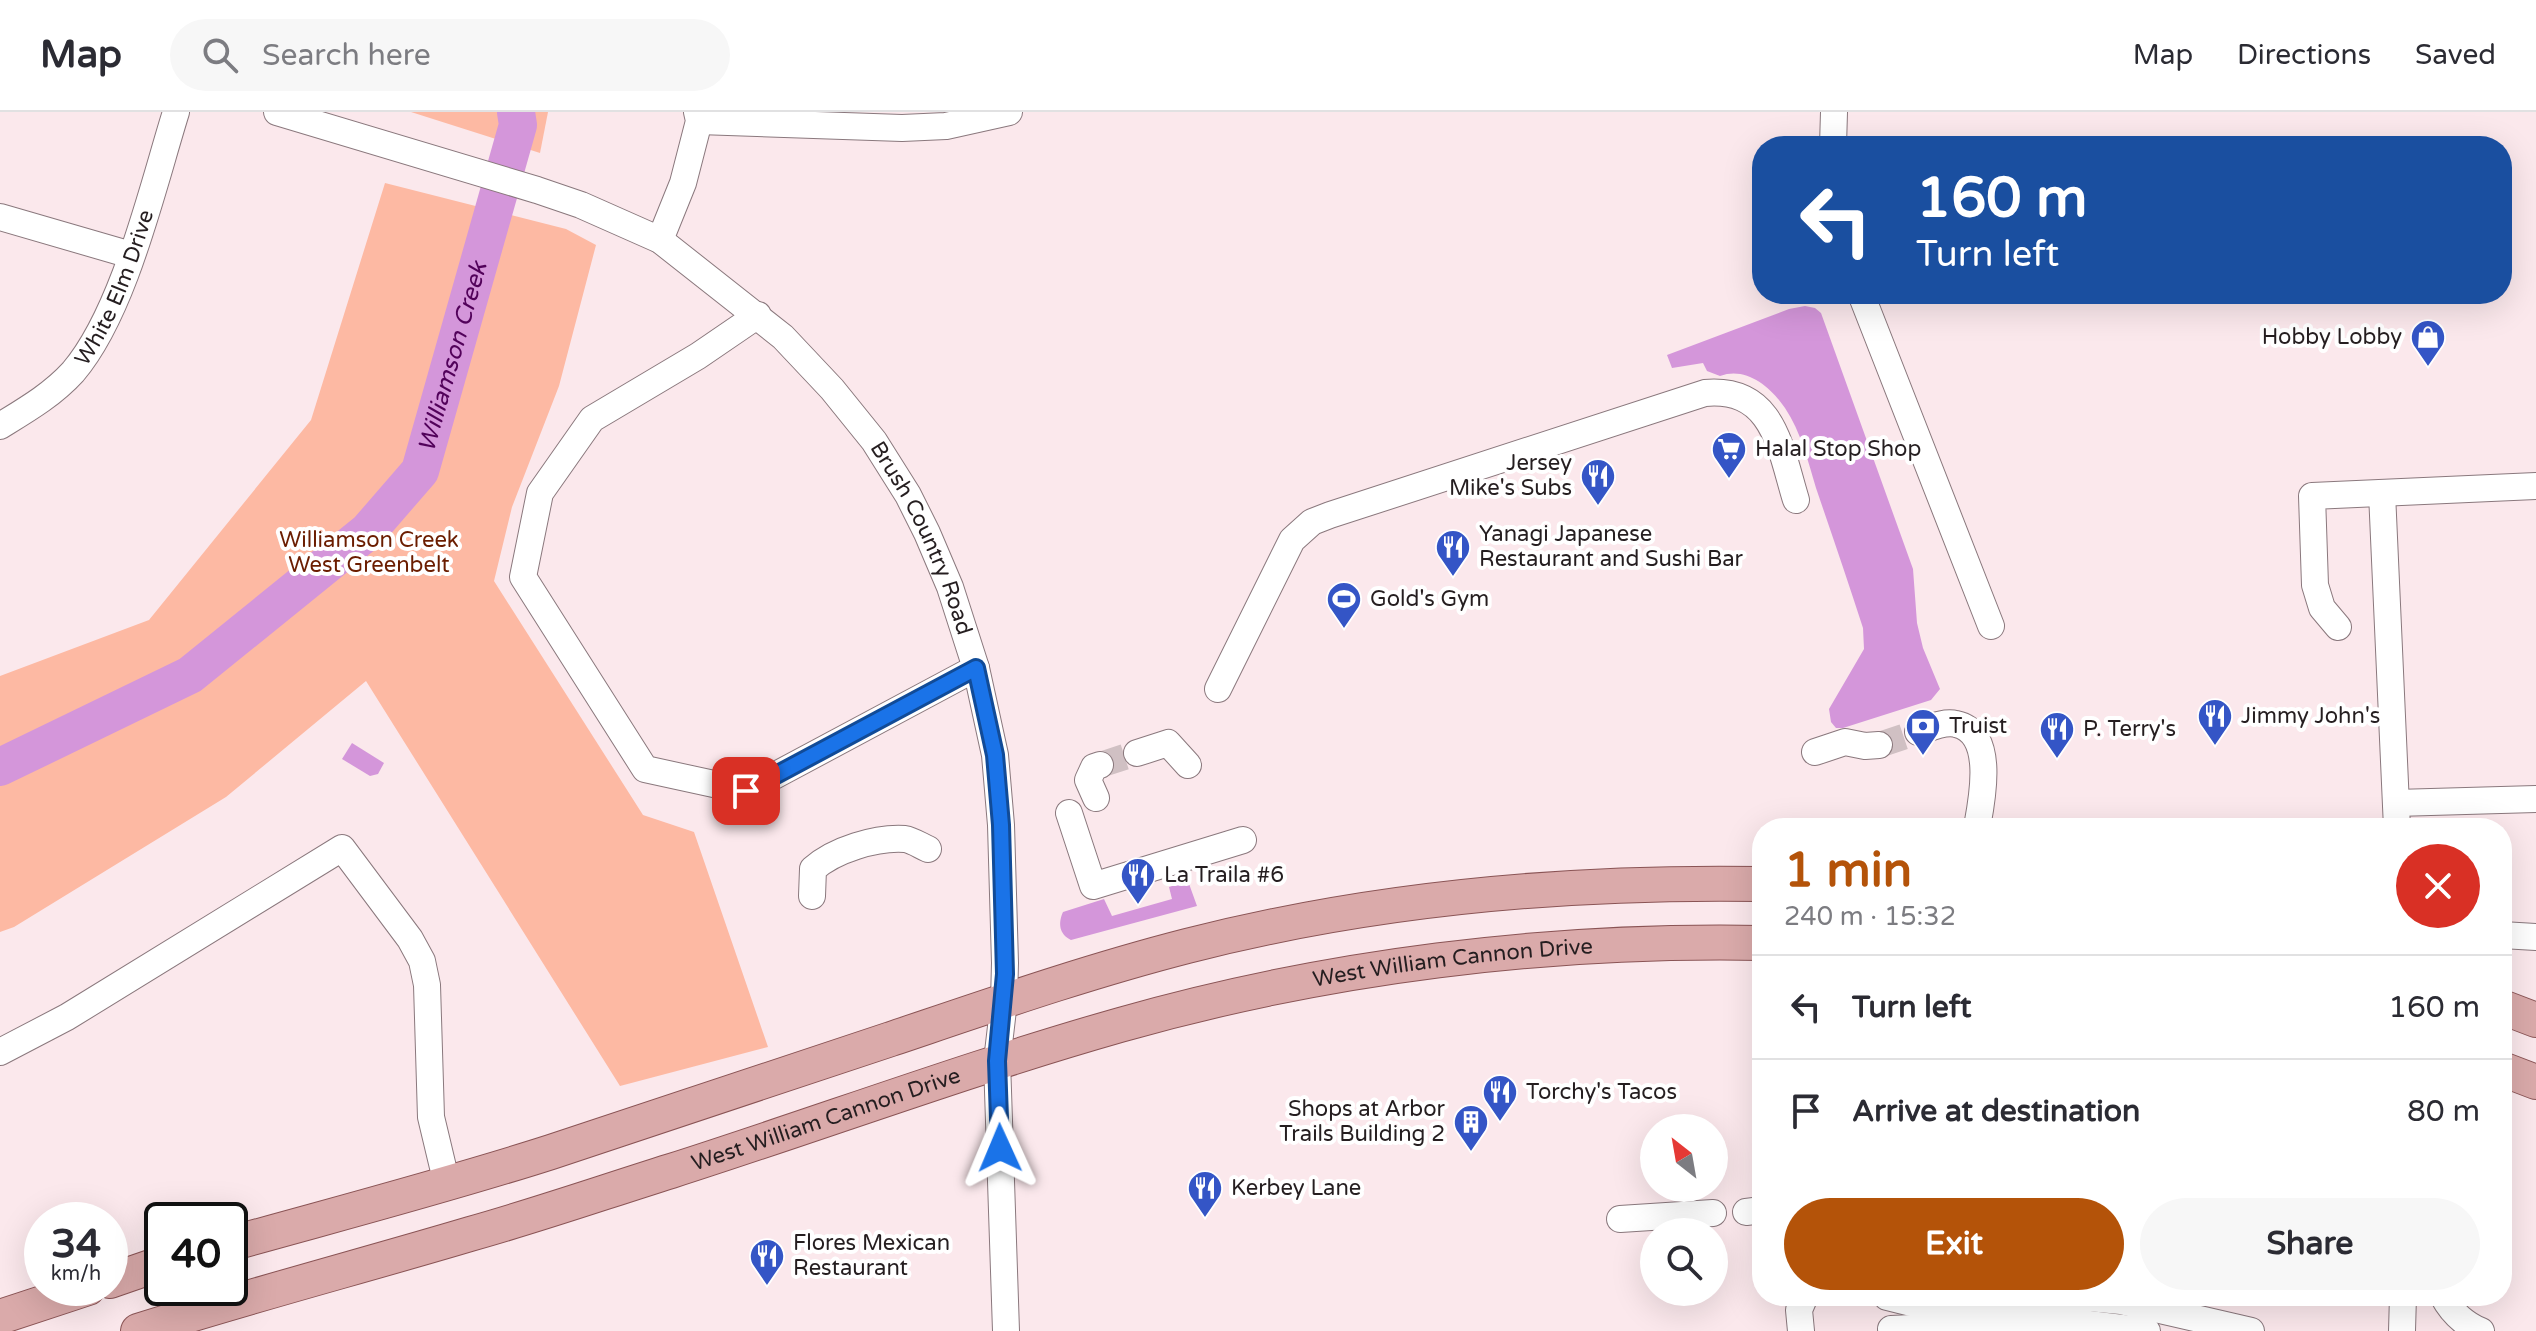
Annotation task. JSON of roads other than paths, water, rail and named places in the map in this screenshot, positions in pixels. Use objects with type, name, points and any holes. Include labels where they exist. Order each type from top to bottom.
[{"type":"main road","points":[[248,1239],[447,1184],[1093,971],[1190,945],[1293,923],[1530,889],[1677,882],[1752,884]]},
{"type":"main road","name":"West William Cannon Drive","points":[[138,1331],[470,1234],[774,1138],[997,1061],[1124,1024],[1264,989],[1380,969],[1511,953],[1591,946],[1752,943]]},
{"type":"main road","points":[[2512,1011],[2536,1020]]},
{"type":"main road","points":[[2512,1073],[2536,1082]]},
{"type":"main road","points":[[447,1184],[470,1234]]},
{"type":"main road","points":[[1,1314],[28,1306]]},
{"type":"street","name":"White Elm Drive","points":[[0,426],[47,397],[72,372],[97,339],[131,255],[176,112]]},
{"type":"street","name":"Brush Country Road","points":[[277,112],[581,205],[660,240],[783,337],[832,389],[874,441],[908,495],[950,587],[976,668],[995,755],[1000,812],[1004,1001],[997,1061],[1006,1331]]},
{"type":"street","points":[[660,240],[683,183],[698,116],[902,128],[946,126],[1009,112]]},
{"type":"street","points":[[1833,136],[1834,112]]},
{"type":"street","points":[[0,217],[131,255]]},
{"type":"street","points":[[1865,304],[1991,626]]},
{"type":"street","points":[[758,315],[698,356],[592,419],[540,493],[523,577],[645,769],[746,791],[976,668]]},
{"type":"street","points":[[1218,689],[1292,540],[1312,522],[1345,510],[1705,393],[1722,391],[1739,395],[1757,405],[1772,425],[1796,500]]},
{"type":"street","points":[[2338,627],[2322,608],[2315,585],[2312,496],[2536,486]]},
{"type":"street","points":[[2382,493],[2396,816],[2536,799]]},
{"type":"street","points":[[1918,732],[1946,723],[1957,724],[1972,734],[1985,768],[1978,818]]},
{"type":"street","points":[[1815,752],[1845,742],[1879,745]]},
{"type":"street","points":[[1137,753],[1168,743],[1188,765]]},
{"type":"street","points":[[1096,798],[1088,780],[1094,767],[1100,765]]},
{"type":"street","points":[[1069,813],[1093,886],[1243,840]]},
{"type":"street","points":[[812,896],[813,869],[841,853],[875,842],[907,839],[928,849]]},
{"type":"street","points":[[0,1052],[67,1017],[342,848],[410,939],[422,961],[427,985],[433,1131],[447,1184]]},
{"type":"street","points":[[2512,936],[2536,937]]},
{"type":"street","points":[[1620,1219],[1713,1213]]},
{"type":"street","points":[[1801,1306],[1801,1331]]},
{"type":"street","points":[[1891,1306],[1890,1330],[2056,1306]]},
{"type":"street","points":[[2066,1306],[2147,1331]]},
{"type":"street","points":[[2143,1306],[2251,1331]]},
{"type":"street","points":[[2402,1331],[2403,1306]]},
{"type":"street","points":[[2448,1306],[2468,1326],[2481,1331]]},
{"type":"waterway","name":"Williamson Creek","points":[[0,767],[190,675],[368,531],[420,471],[518,125],[516,112]]},
{"type":"tunnel","points":[[1879,745],[1918,732]]},
{"type":"tunnel","points":[[1100,765],[1137,753]]},
{"type":"place","name":"Hobby Lobby","points":[[2428,368]]},
{"type":"place","name":"Halal Stop Shop","points":[[1729,480]]},
{"type":"place","name":"Jersey Mike's Subs","points":[[1598,507]]},
{"type":"place","name":"Yanagi Japanese Restaurant and Sushi Bar","points":[[1453,578]]},
{"type":"place","name":"Gold's Gym","points":[[1344,630]]},
{"type":"place","name":"Jimmy John's","points":[[2215,747]]},
{"type":"place","name":"Truist","points":[[1923,757]]},
{"type":"place","name":"P. Terry's","points":[[2057,760]]},
{"type":"place","name":"La Traila #6","points":[[1138,906]]},
{"type":"place","name":"Torchy's Tacos","points":[[1500,1123]]},
{"type":"place","name":"Shops at Arbor Trails Building 2","points":[[1471,1153]]},
{"type":"place","name":"Kerbey Lane","points":[[1205,1219]]},
{"type":"place","name":"Flores Mexican Restaurant","points":[[767,1287]]},
{"type":"park label","name":"Williamson Creek West Greenbelt","points":[[369,552]]}]
